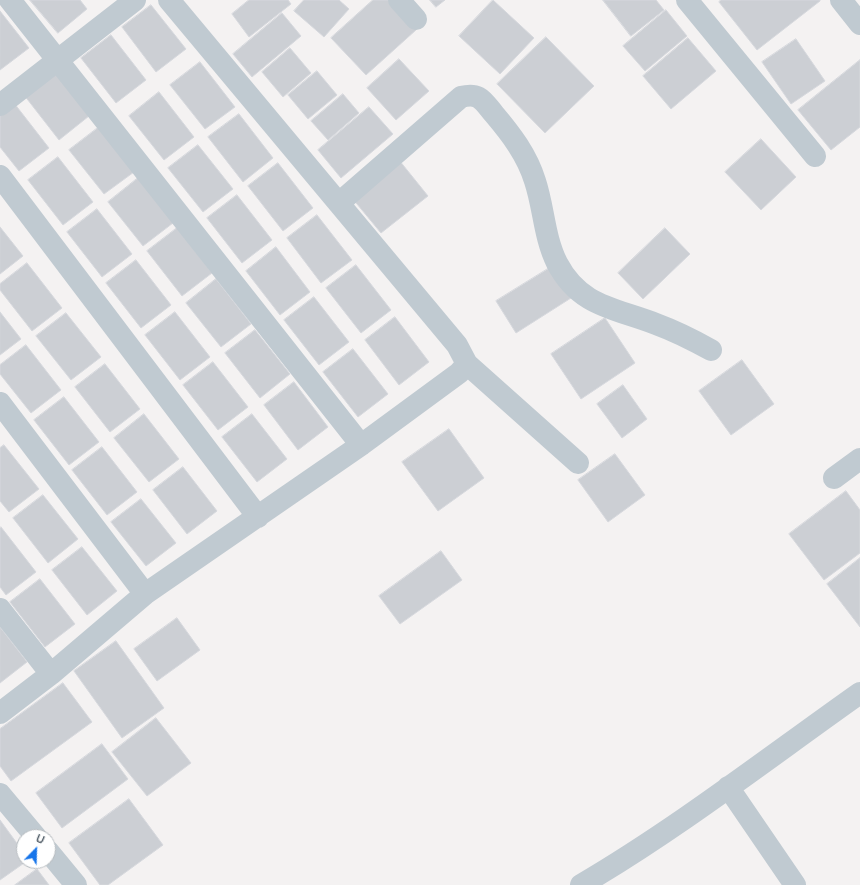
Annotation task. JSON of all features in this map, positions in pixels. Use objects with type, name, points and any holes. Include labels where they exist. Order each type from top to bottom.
[{"type":"street","points":[[10,0],[361,445]]},
{"type":"street","points":[[0,105],[135,0]]},
{"type":"street","points":[[168,0],[457,345],[467,364],[578,462]]},
{"type":"street","points":[[399,0],[416,19]]},
{"type":"street","points":[[687,0],[814,156]]},
{"type":"street","points":[[841,0],[860,24]]},
{"type":"street","points":[[339,203],[461,97],[471,94],[481,99],[516,140],[535,180],[549,240],[557,262],[569,282],[594,302],[655,323],[686,336],[711,350]]},
{"type":"street","points":[[0,176],[258,517]]},
{"type":"street","points":[[0,713],[51,674],[145,594],[361,445],[459,373],[467,364]]},
{"type":"street","points":[[0,403],[145,594]]},
{"type":"street","points":[[834,478],[860,459]]},
{"type":"street","points":[[0,609],[51,674]]},
{"type":"street","points":[[581,885],[611,867],[728,787],[860,693]]},
{"type":"street","points":[[728,787],[795,885]]},
{"type":"street","points":[[0,794],[29,829]]},
{"type":"street","points":[[56,861],[76,885]]},
{"type":"building","points":[[30,0],[80,0],[87,9],[58,33]]},
{"type":"building","points":[[249,0],[288,0],[291,4],[249,37],[232,14]]},
{"type":"building","points":[[304,0],[339,0],[349,9],[324,37],[294,11]]},
{"type":"building","points":[[373,0],[389,0],[416,30],[366,75],[331,38]]},
{"type":"building","points":[[430,0],[445,0],[436,7]]},
{"type":"building","points":[[493,0],[534,38],[500,74],[459,36]]},
{"type":"building","points":[[603,0],[656,0],[664,10],[631,36]]},
{"type":"building","points":[[721,0],[820,1],[757,50],[719,2]]},
{"type":"building","points":[[151,5],[186,49],[156,72],[122,27]]},
{"type":"building","points":[[666,10],[687,36],[645,71],[623,46]]},
{"type":"building","points":[[0,11],[29,48],[0,70]]},
{"type":"building","points":[[282,13],[301,36],[252,77],[233,54]]},
{"type":"building","points":[[111,35],[146,80],[116,103],[81,58]]},
{"type":"building","points":[[546,37],[594,86],[545,133],[497,84]]},
{"type":"building","points":[[688,38],[716,71],[671,109],[643,76]]},
{"type":"building","points":[[796,39],[825,81],[791,104],[762,62]]},
{"type":"building","points":[[290,48],[311,73],[283,97],[262,72]]},
{"type":"building","points":[[399,59],[429,91],[396,120],[367,88]]},
{"type":"building","points":[[860,60],[860,127],[831,150],[798,110]]},
{"type":"building","points":[[200,62],[235,107],[205,129],[170,85]]},
{"type":"building","points":[[317,71],[337,95],[308,119],[288,95]]},
{"type":"building","points":[[54,72],[89,116],[59,140],[24,95]]},
{"type":"building","points":[[159,92],[194,137],[164,160],[129,116]]},
{"type":"building","points":[[343,94],[359,113],[328,140],[311,121]]},
{"type":"building","points":[[14,103],[49,148],[19,171],[0,147],[0,114]]},
{"type":"building","points":[[369,107],[393,134],[341,178],[318,150]]},
{"type":"building","points":[[239,114],[273,158],[243,182],[208,137]]},
{"type":"building","points":[[99,127],[134,172],[104,194],[69,150]]},
{"type":"building","points":[[761,139],[796,177],[761,210],[725,172]]},
{"type":"building","points":[[198,145],[233,189],[203,212],[168,168]]},
{"type":"building","points":[[58,157],[93,202],[63,225],[28,180]]},
{"type":"building","points":[[399,160],[428,196],[381,233],[352,198]]},
{"type":"building","points":[[278,163],[313,208],[283,231],[248,186]]},
{"type":"building","points":[[138,178],[173,223],[143,246],[108,202]]},
{"type":"building","points":[[237,195],[272,240],[242,263],[207,218]]},
{"type":"building","points":[[97,209],[132,254],[102,277],[67,232]]},
{"type":"building","points":[[317,215],[352,260],[321,283],[287,238]]},
{"type":"building","points":[[0,227],[23,256],[0,274]]},
{"type":"building","points":[[177,228],[212,273],[182,296],[147,251]]},
{"type":"building","points":[[665,228],[690,254],[643,299],[618,273]]},
{"type":"building","points":[[276,247],[310,292],[280,315],[246,271]]},
{"type":"building","points":[[136,260],[171,305],[141,328],[106,283]]},
{"type":"building","points":[[27,263],[62,308],[32,331],[0,290],[0,284]]},
{"type":"building","points":[[356,265],[391,310],[361,333],[326,288]]},
{"type":"building","points":[[551,267],[571,298],[516,333],[496,301]]},
{"type":"building","points":[[216,279],[251,324],[221,347],[186,303]]},
{"type":"building","points":[[314,297],[349,342],[319,365],[284,320]]},
{"type":"building","points":[[0,312],[21,339],[0,355]]},
{"type":"building","points":[[175,312],[210,357],[180,380],[145,335]]},
{"type":"building","points":[[66,313],[101,357],[71,380],[36,336]]},
{"type":"building","points":[[395,317],[429,362],[399,385],[365,340]]},
{"type":"building","points":[[605,318],[635,363],[581,399],[551,354]]},
{"type":"building","points":[[255,330],[290,374],[260,398],[225,353]]},
{"type":"building","points":[[26,345],[61,390],[31,413],[0,374],[0,365]]},
{"type":"building","points":[[353,349],[388,394],[358,417],[323,372]]},
{"type":"building","points":[[742,360],[774,404],[731,435],[699,391]]},
{"type":"building","points":[[213,362],[248,407],[218,430],[183,385]]},
{"type":"building","points":[[105,364],[140,409],[110,432],[75,387]]},
{"type":"building","points":[[294,382],[328,427],[298,450],[264,405]]},
{"type":"building","points":[[623,385],[647,419],[622,438],[597,404]]},
{"type":"building","points":[[64,397],[99,442],[69,465],[34,420]]},
{"type":"building","points":[[144,414],[179,459],[149,482],[114,438]]},
{"type":"building","points":[[252,414],[287,459],[257,482],[222,437]]},
{"type":"building","points":[[449,429],[484,478],[438,511],[402,462]]},
{"type":"building","points":[[4,445],[39,489],[9,512],[0,501],[0,448]]},
{"type":"building","points":[[102,447],[137,492],[107,515],[72,470]]},
{"type":"building","points":[[615,454],[645,495],[608,522],[578,480]]},
{"type":"building","points":[[183,467],[217,511],[187,534],[153,490]]},
{"type":"building","points":[[846,491],[860,510],[860,553],[824,580],[789,534]]},
{"type":"building","points":[[43,495],[78,539],[48,563],[13,518]]},
{"type":"building","points":[[141,499],[176,543],[146,566],[111,522]]},
{"type":"building","points":[[1,527],[36,572],[6,595],[0,587]]},
{"type":"building","points":[[82,547],[117,591],[87,615],[52,570]]},
{"type":"building","points":[[441,551],[462,580],[400,624],[379,596]]},
{"type":"building","points":[[860,558],[860,627],[827,584]]},
{"type":"building","points":[[40,579],[75,624],[45,647],[10,602]]},
{"type":"building","points":[[177,618],[200,650],[157,681],[134,649]]},
{"type":"building","points":[[0,627],[27,662],[0,683]]},
{"type":"building","points":[[116,641],[164,708],[122,738],[74,671]]},
{"type":"building","points":[[63,683],[92,722],[11,781],[0,766],[0,729]]},
{"type":"building","points":[[156,718],[191,763],[147,796],[112,752]]},
{"type":"building","points":[[102,744],[128,779],[62,828],[36,793]]},
{"type":"building","points":[[129,799],[163,845],[108,885],[100,885],[69,843]]},
{"type":"building","points":[[0,820],[16,842],[16,869],[0,880]]},
{"type":"building","points":[[37,869],[49,885],[15,885]]}]
